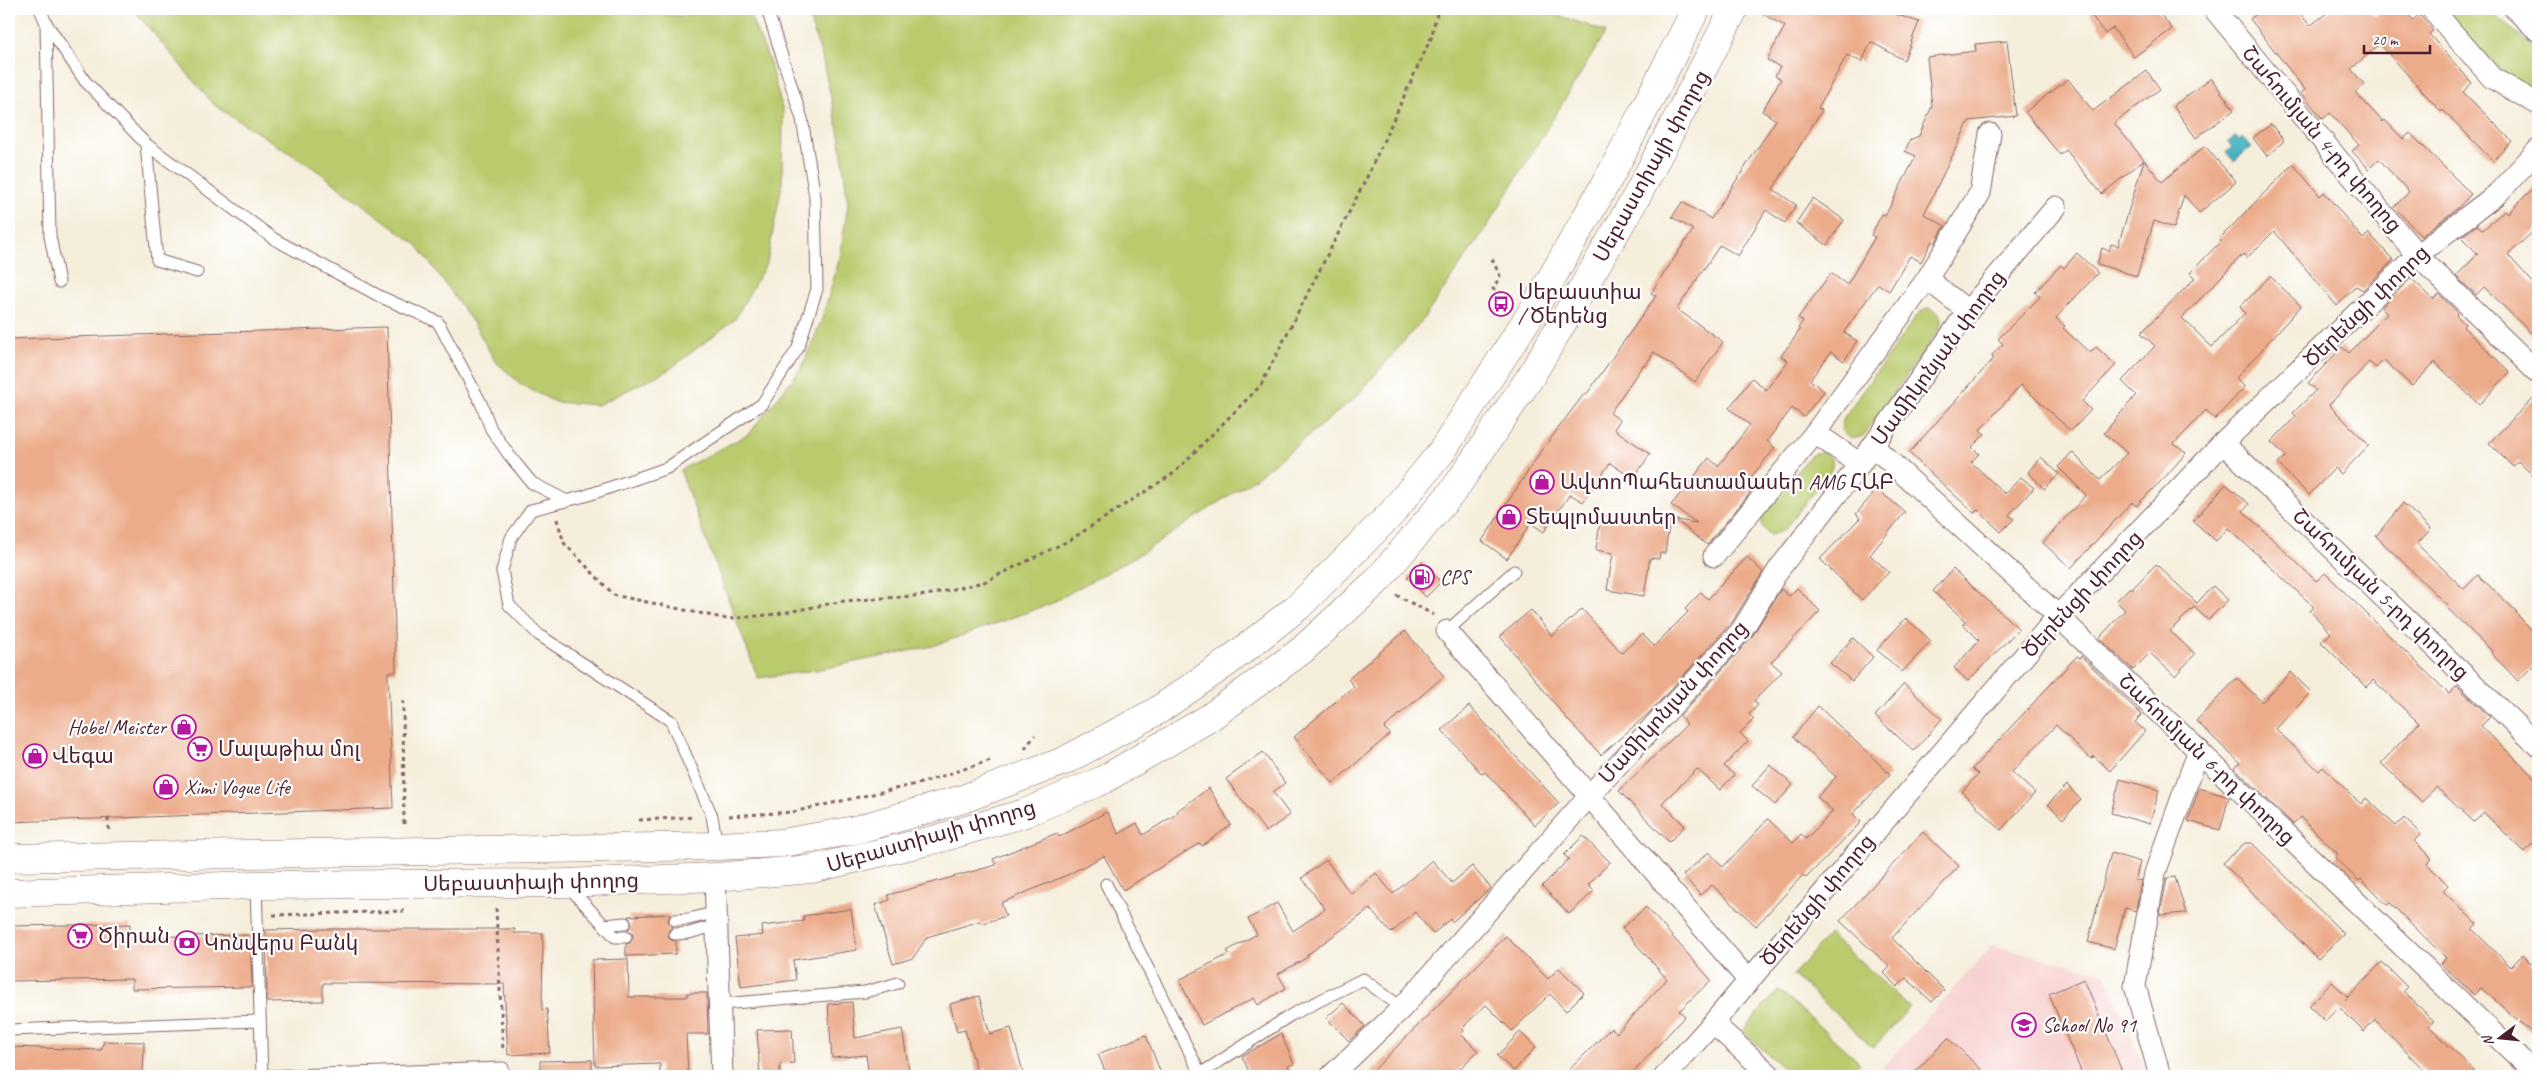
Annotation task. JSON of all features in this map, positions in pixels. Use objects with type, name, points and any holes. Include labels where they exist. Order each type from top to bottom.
[{"type":"main road","name":"Սեբաստիայի փողոց","points":[[9,858],[717,846],[782,843],[855,830],[963,799],[1064,762],[1157,711],[1229,661],[1299,606],[1391,514],[1442,451],[1545,290],[1611,174],[1696,9]]},
{"type":"main road","name":"Սեբաստիայի փողոց","points":[[9,893],[256,885],[565,883],[716,877],[812,870],[937,839],[1025,813],[1103,780],[1209,718],[1301,651],[1377,581],[1454,490],[1531,376],[1638,194],[1726,28],[1734,9]]},
{"type":"street","name":"Շահումյան 4-րդ փողոց","points":[[2214,9],[2417,254],[2538,373]]},
{"type":"street","points":[[2432,9],[2492,78],[2538,104]]},
{"type":"street","points":[[2516,9],[2538,31]]},
{"type":"street","points":[[1714,556],[1816,434],[1927,279],[1980,192],[1990,134]]},
{"type":"street","name":"Ծերենցի փողոց","points":[[1665,1076],[1749,981],[2058,616],[2223,443],[2417,254],[2497,194],[2538,150]]},
{"type":"street","name":"Մամիկոնյան փողոց","points":[[1331,1076],[1402,1008],[1590,795],[1742,630],[1779,569],[1860,464],[1968,311],[2056,207]]},
{"type":"street","points":[[1927,279],[1968,311]]},
{"type":"street","points":[[1816,434],[1860,464]]},
{"type":"street","name":"Շահումյան 5-րդ փողոց","points":[[2223,443],[2538,746]]},
{"type":"street","name":"Շահումյան 6-րդ փողոց","points":[[1873,446],[2058,616],[2538,1076]]},
{"type":"street","points":[[1447,631],[1749,981]]},
{"type":"street","points":[[2160,1076],[2135,986],[2155,873],[2199,750]]},
{"type":"street","points":[[716,877],[722,1076]]},
{"type":"street","points":[[1713,1023],[1772,1076]]},
{"type":"lane","points":[[40,9],[46,23],[85,81],[146,144],[274,239],[381,297],[438,322],[481,403],[491,429],[509,455],[532,483],[567,501]]},
{"type":"lane","points":[[717,846],[712,816],[672,721],[539,635],[509,605],[502,571],[511,538],[531,510],[567,501],[667,468],[762,404],[798,348],[817,289],[815,197],[802,119],[767,9]]},
{"type":"lane","points":[[46,23],[50,236],[59,282]]},
{"type":"lane","points":[[146,144],[157,260],[197,272]]},
{"type":"lane","points":[[1447,631],[1514,571]]},
{"type":"lane","points":[[565,883],[615,937],[626,937]]},
{"type":"lane","points":[[1106,884],[1199,1075],[1291,1015],[1363,979],[1402,1008]]},
{"type":"lane","points":[[256,885],[262,1076],[503,1072]]},
{"type":"lane","points":[[675,920],[717,919]]},
{"type":"lane","points":[[675,934],[689,933],[717,919]]},
{"type":"lane","points":[[604,925],[625,923]]},
{"type":"lane","points":[[721,1004],[866,992],[898,983]]},
{"type":"lane","points":[[9,1030],[259,1021]]},
{"type":"path","points":[[553,504],[564,542],[614,595],[727,619],[777,614],[844,601],[927,595],[984,582],[1070,540],[1174,473],[1261,385],[1374,162],[1432,38],[1438,9]]},
{"type":"path","points":[[1492,259],[1500,276],[1493,289],[1506,297]]},
{"type":"path","points":[[1390,592],[1432,612],[1447,631]]},
{"type":"path","points":[[403,700],[404,827]]},
{"type":"path","points":[[108,818],[109,836]]},
{"type":"path","points":[[496,908],[503,1072]]},
{"type":"shaded area","name":"School No 91","points":[[1987,944],[2106,974],[2147,1076],[1875,1076],[1990,948]]},
{"type":"green space","points":[[133,9],[614,9],[622,12],[682,16],[713,9],[747,9],[769,60],[783,111],[782,184],[767,262],[735,319],[670,369],[598,405],[555,402],[522,385],[495,361],[474,324],[417,245],[318,171],[214,105]]},
{"type":"green space","points":[[806,9],[1541,9],[1606,32],[1490,222],[1424,318],[1356,397],[1257,477],[1145,551],[1050,604],[933,646],[816,670],[758,678],[680,470],[749,434],[802,367],[822,319],[840,257],[848,204],[840,139],[822,57]]},
{"type":"green space","points":[[2443,9],[2490,9],[2538,53],[2538,92],[2501,72]]},
{"type":"green space","points":[[1929,308],[1939,314],[1941,323],[1938,331],[1864,435],[1855,438],[1847,436],[1842,430],[1842,420],[1917,315],[1922,310]]},
{"type":"green space","points":[[1821,452],[1828,455],[1832,462],[1830,472],[1783,531],[1770,535],[1761,526],[1763,514],[1809,457]]},
{"type":"green space","points":[[1829,934],[1910,1007],[1873,1048],[1793,975]]},
{"type":"green space","points":[[1779,990],[1860,1063],[1848,1076],[1792,1076],[1742,1031]]},
{"type":"water","points":[[2236,136],[2239,140],[2242,137],[2251,147],[2234,161],[2226,152],[2232,147],[2228,142]]},
{"type":"building","points":[[1753,9],[1880,9],[1919,22],[1904,60],[1871,42],[1862,62],[1847,55],[1818,108],[1822,110],[1773,189],[1796,205],[1785,223],[1766,210],[1738,256],[1720,245],[1677,309],[1723,342],[1695,382],[1654,352],[1610,413],[1620,420],[1614,429],[1650,454],[1633,479],[1610,463],[1583,502],[1570,494],[1544,532],[1531,523],[1507,559],[1482,541],[1542,450],[1584,394],[1586,395],[1656,296],[1651,293],[1693,230],[1672,217],[1682,202],[1711,219],[1776,120],[1762,111],[1781,79],[1775,76],[1780,67],[1767,60],[1785,26]]},
{"type":"building","points":[[2087,9],[2157,9],[2172,29],[2134,57],[2113,28],[2105,34]]},
{"type":"building","points":[[2263,9],[2297,9],[2310,26],[2332,9],[2369,9],[2375,16],[2384,9],[2404,9],[2413,20],[2419,14],[2433,31],[2429,34],[2472,83],[2463,92],[2512,141],[2493,161],[2443,110],[2441,112],[2380,44],[2351,69],[2364,84],[2355,92],[2383,122],[2385,120],[2403,139],[2410,133],[2471,194],[2459,207],[2421,236],[2394,207],[2409,192],[2379,159],[2369,169],[2352,151],[2359,145],[2330,113],[2323,119],[2301,93],[2305,90],[2250,19]]},
{"type":"building","points":[[2007,41],[2016,116],[1969,121],[1924,214],[1945,226],[1935,243],[1932,241],[1921,262],[1910,256],[1889,291],[1878,284],[1844,332],[1857,341],[1844,361],[1831,352],[1810,380],[1824,391],[1804,417],[1792,408],[1767,441],[1775,448],[1743,487],[1750,493],[1707,545],[1676,520],[1697,523],[1671,505],[1709,458],[1718,466],[1750,425],[1729,408],[1752,378],[1766,390],[1788,361],[1781,356],[1800,330],[1798,328],[1803,321],[1798,318],[1831,273],[1847,285],[1875,237],[1871,235],[1882,214],[1885,216],[1916,156],[1905,151],[1910,140],[1919,136],[1932,106],[1927,57],[1976,51],[1975,44]]},
{"type":"building","points":[[2147,71],[2160,89],[2114,123],[2162,182],[2205,146],[2236,182],[2199,213],[2184,195],[2174,228],[2154,221],[2137,276],[2097,264],[2102,248],[2109,251],[2111,244],[2118,246],[2144,160],[2102,194],[2066,150],[2060,155],[2025,112],[2068,79],[2093,111]]},
{"type":"building","points":[[2211,78],[2234,110],[2196,138],[2173,106]]},
{"type":"building","points":[[2271,124],[2284,141],[2267,156],[2253,138]]},
{"type":"building","points":[[2293,164],[2320,196],[2324,192],[2363,239],[2369,233],[2393,260],[2363,290],[2356,286],[2337,306],[2274,231],[2247,258],[2243,254],[2182,318],[2212,347],[2245,313],[2240,307],[2270,276],[2301,306],[2236,378],[2245,387],[2215,419],[2206,410],[2174,444],[2186,453],[2136,506],[2132,502],[2071,568],[2043,543],[2086,495],[2058,467],[2072,452],[2100,480],[2127,453],[2104,433],[2136,395],[2122,381],[2155,346],[2141,333],[2195,278],[2190,273],[2221,241],[2219,239]]},
{"type":"building","points":[[2538,183],[2538,227],[2508,255],[2538,288],[2538,340],[2484,287],[2476,295],[2456,276],[2478,254],[2461,237],[2477,225],[2483,230],[2505,210],[2508,213]]},
{"type":"building","points":[[1813,198],[1844,220],[1827,245],[1796,223]]},
{"type":"building","points":[[2077,253],[2098,273],[2056,318],[2065,326],[2063,328],[2090,353],[2096,347],[2116,365],[2082,401],[2091,410],[2071,431],[2021,385],[1980,430],[1985,434],[1972,447],[1979,454],[1971,462],[2005,494],[2021,477],[2034,488],[2009,515],[2014,519],[2001,532],[1978,510],[1974,513],[1909,453],[1994,358],[1991,356],[2003,344],[1998,339],[2040,297],[2035,292],[2061,265],[2064,268]]},
{"type":"building","points":[[2411,278],[2433,299],[2439,294],[2458,313],[2456,315],[2465,324],[2463,327],[2510,372],[2479,405],[2435,362],[2412,386],[2384,360],[2376,368],[2369,362],[2329,405],[2369,445],[2341,474],[2335,468],[2309,495],[2278,464],[2286,456],[2271,442],[2296,416],[2293,413],[2316,390],[2308,383],[2342,347],[2349,353],[2387,314],[2381,308]]},
{"type":"building","points":[[387,327],[396,672],[388,672],[393,808],[9,822],[9,339]]},
{"type":"building","points":[[2538,393],[2538,481],[2518,461],[2513,467],[2489,443]]},
{"type":"building","points":[[2041,457],[2059,474],[2044,489],[2028,472]]},
{"type":"building","points":[[2226,484],[2249,504],[2243,511],[2316,581],[2325,573],[2449,694],[2457,686],[2490,717],[2481,726],[2538,781],[2538,837],[2525,852],[2484,813],[2474,822],[2436,787],[2422,802],[2381,763],[2419,723],[2373,680],[2366,687],[2321,642],[2331,633],[2310,611],[2314,607],[2228,528],[2216,541],[2193,521]]},
{"type":"building","points":[[1877,489],[1905,512],[1870,555],[1889,572],[1862,600],[1820,559],[1860,518],[1856,514]]},
{"type":"building","points":[[2403,503],[2431,529],[2417,544],[2464,589],[2478,575],[2517,612],[2538,637],[2538,661],[2518,681],[2491,653],[2492,651],[2447,608],[2448,606],[2376,536]]},
{"type":"building","points":[[1634,514],[1670,519],[1665,553],[1660,553],[1659,559],[1650,558],[1644,596],[1607,590],[1613,553],[1596,550],[1601,515],[1633,520]]},
{"type":"building","points":[[1747,557],[1763,572],[1732,622],[1651,711],[1601,755],[1567,719],[1500,636],[1531,610],[1552,636],[1582,609],[1622,653],[1642,634],[1654,646],[1688,612],[1685,609],[1701,592],[1708,599]]},
{"type":"building","points":[[1422,562],[1441,582],[1426,597],[1407,577]]},
{"type":"building","points":[[2156,564],[2197,603],[2213,586],[2228,600],[2208,620],[2194,607],[2170,631],[2195,654],[2175,676],[2150,653],[2133,670],[2099,638],[2125,610],[2116,601],[2130,587],[2132,589]]},
{"type":"building","points":[[1953,569],[2019,629],[1968,681],[1954,668],[1979,640],[1963,624],[1965,621],[1933,591]]},
{"type":"building","points":[[1797,588],[1820,611],[1771,662],[1782,672],[1754,701],[1758,705],[1749,714],[1754,719],[1740,733],[1748,741],[1724,766],[1734,775],[1720,790],[1697,769],[1662,803],[1685,826],[1669,842],[1619,791],[1687,724],[1680,716],[1751,638],[1781,589],[1789,596]]},
{"type":"building","points":[[1906,618],[1931,641],[1902,672],[1877,650]]},
{"type":"building","points":[[1405,631],[1444,676],[1384,728],[1390,734],[1333,783],[1294,737],[1354,686],[1348,679]]},
{"type":"building","points":[[1853,638],[1873,657],[1852,681],[1830,663]]},
{"type":"building","points":[[2077,656],[2080,658],[2081,656],[2142,715],[2135,722],[2145,731],[2110,771],[2094,756],[2091,759],[2056,725],[2012,772],[2035,793],[2001,830],[1962,792],[1978,774],[1972,769]]},
{"type":"building","points":[[2291,672],[2311,692],[2276,729],[2319,771],[2323,767],[2361,804],[2366,798],[2396,826],[2404,818],[2421,834],[2414,841],[2432,859],[2427,864],[2448,885],[2443,891],[2477,924],[2472,929],[2511,967],[2522,955],[2538,970],[2538,1038],[2481,988],[2474,995],[2441,964],[2446,958],[2390,903],[2387,905],[2361,879],[2359,881],[2335,858],[2338,854],[2300,817],[2293,824],[2235,768],[2240,763],[2196,721],[2237,678],[2262,702]]},
{"type":"building","points":[[1904,684],[1942,719],[1914,751],[1875,716]]},
{"type":"building","points":[[1469,706],[1559,803],[1535,825],[1485,772],[1482,774],[1442,730]]},
{"type":"building","points":[[1818,706],[1890,774],[1853,814],[1861,822],[1806,878],[1803,875],[1756,926],[1712,885],[1700,895],[1683,875],[1709,852],[1723,867],[1768,819],[1793,843],[1801,834],[1806,839],[1833,811],[1817,797],[1836,777],[1793,737]]},
{"type":"building","points":[[1263,752],[1285,783],[1273,792],[1290,815],[1266,832],[1226,779]]},
{"type":"building","points":[[1770,765],[1793,785],[1775,805],[1752,786]]},
{"type":"building","points":[[2120,779],[2159,790],[2150,824],[2111,813]]},
{"type":"building","points":[[2067,785],[2081,800],[2063,819],[2048,804]]},
{"type":"building","points":[[1209,788],[1231,825],[1202,846],[1200,843],[1123,890],[1104,856],[1067,875],[1001,903],[1006,916],[981,924],[980,921],[927,937],[913,958],[893,964],[875,905],[890,900],[888,895],[996,865],[993,859],[1057,833],[1059,837],[1107,812],[1119,834],[1137,823],[1143,835],[1178,813],[1177,811]]},
{"type":"building","points":[[2199,788],[2229,797],[2220,830],[2188,821]]},
{"type":"building","points":[[1923,832],[1959,866],[1892,938],[1944,990],[1932,1002],[1906,978],[1897,987],[1884,973],[1890,967],[1840,921]]},
{"type":"building","points":[[1583,836],[1610,862],[1588,885],[1594,891],[1569,914],[1542,886],[1569,859],[1564,855]]},
{"type":"building","points":[[2245,843],[2252,843],[2344,934],[2318,959],[2223,863]]},
{"type":"building","points":[[2111,853],[2140,862],[2135,881],[2141,880],[2136,911],[2125,908],[2114,949],[2088,942]]},
{"type":"building","points":[[1326,860],[1351,894],[1376,873],[1393,894],[1432,860],[1452,883],[1472,866],[1491,888],[1452,922],[1450,919],[1433,934],[1415,912],[1391,933],[1370,909],[1307,955],[1308,957],[1278,974],[1286,988],[1258,1005],[1254,998],[1202,1025],[1179,980],[1229,954],[1227,951],[1257,934],[1248,919],[1277,903],[1293,931],[1325,909],[1302,878]]},
{"type":"building","points":[[2175,877],[2186,913],[2160,915],[2167,878]]},
{"type":"building","points":[[1646,907],[1711,980],[1679,1011],[1685,1016],[1630,1076],[1563,1076],[1611,1028],[1617,1033],[1667,979],[1622,928]]},
{"type":"building","points":[[851,909],[857,950],[793,960],[796,980],[741,987],[735,938],[763,935],[762,926],[804,921],[803,916]]},
{"type":"building","points":[[670,914],[668,921],[673,927],[669,930],[668,935],[671,940],[676,941],[676,954],[626,956],[626,944],[630,943],[633,937],[632,933],[628,930],[632,923],[628,916]]},
{"type":"building","points":[[130,924],[130,937],[250,935],[252,987],[132,989],[132,979],[9,981],[9,926]]},
{"type":"building","points":[[515,929],[514,933],[543,933],[542,1010],[547,1009],[550,1053],[508,1055],[504,984],[323,983],[323,1001],[267,1002],[266,930]]},
{"type":"building","points":[[1506,936],[1548,979],[1559,968],[1584,993],[1566,1011],[1550,994],[1512,1031],[1486,1005],[1462,1028],[1464,1030],[1461,1034],[1478,1051],[1452,1076],[1368,1076]]},
{"type":"building","points":[[628,959],[629,997],[687,997],[687,993],[707,993],[708,1034],[686,1034],[688,1076],[660,1076],[660,1064],[595,1066],[592,960]]},
{"type":"building","points":[[2382,962],[2407,987],[2403,991],[2434,1021],[2429,1026],[2480,1076],[2430,1076],[2375,1020],[2364,1032],[2339,1007],[2325,1021],[2309,1006],[2332,982],[2348,997]]},
{"type":"building","points":[[2084,979],[2124,1076],[2083,1076],[2049,994]]},
{"type":"building","points":[[979,996],[990,1034],[1011,1028],[1024,1076],[988,1076],[987,1069],[977,1072],[965,1030],[957,1032],[950,1004]]},
{"type":"building","points":[[852,1002],[855,1038],[902,1029],[910,1076],[869,1076],[866,1055],[832,1058],[828,1004]]},
{"type":"building","points":[[1343,1003],[1365,1026],[1349,1041],[1326,1018]]},
{"type":"building","points":[[792,1029],[794,1063],[780,1064],[780,1076],[760,1076],[757,1030]]},
{"type":"building","points":[[1520,1032],[1536,1047],[1514,1071],[1497,1056]]},
{"type":"building","points":[[1281,1034],[1294,1064],[1288,1066],[1293,1076],[1251,1076],[1242,1056]]},
{"type":"building","points":[[1146,1035],[1162,1076],[1107,1076],[1098,1054]]},
{"type":"building","points":[[1948,1038],[1988,1076],[1911,1076]]},
{"type":"building","points":[[104,1041],[144,1042],[143,1076],[9,1076],[9,1047],[101,1050]]},
{"type":"building","points":[[592,1060],[592,1076],[540,1076],[540,1061]]},
{"type":"place","name":"Սեբաստիա / Ծերենց","points":[[1501,304]]},
{"type":"place","name":"ԱվտոՊահեստամասեր AMG ՀԱԲ","points":[[1542,482]]},
{"type":"place","name":"Տեպլոմաստեր","points":[[1509,517]]},
{"type":"place","name":"CPS","points":[[1422,577]]},
{"type":"place","name":"Hobel Meister","points":[[184,727]]},
{"type":"place","name":"Մալաթիա մոլ","points":[[200,749]]},
{"type":"place","name":"Վեգա","points":[[35,756]]},
{"type":"place","name":"Ximi Vogue Life","points":[[166,787]]},
{"type":"place","name":"Ծիրան","points":[[80,936]]},
{"type":"place","name":"Կոնվերս Բանկ","points":[[187,943]]},
{"type":"place","name":"School No 91","points":[[2024,1025]]}]
